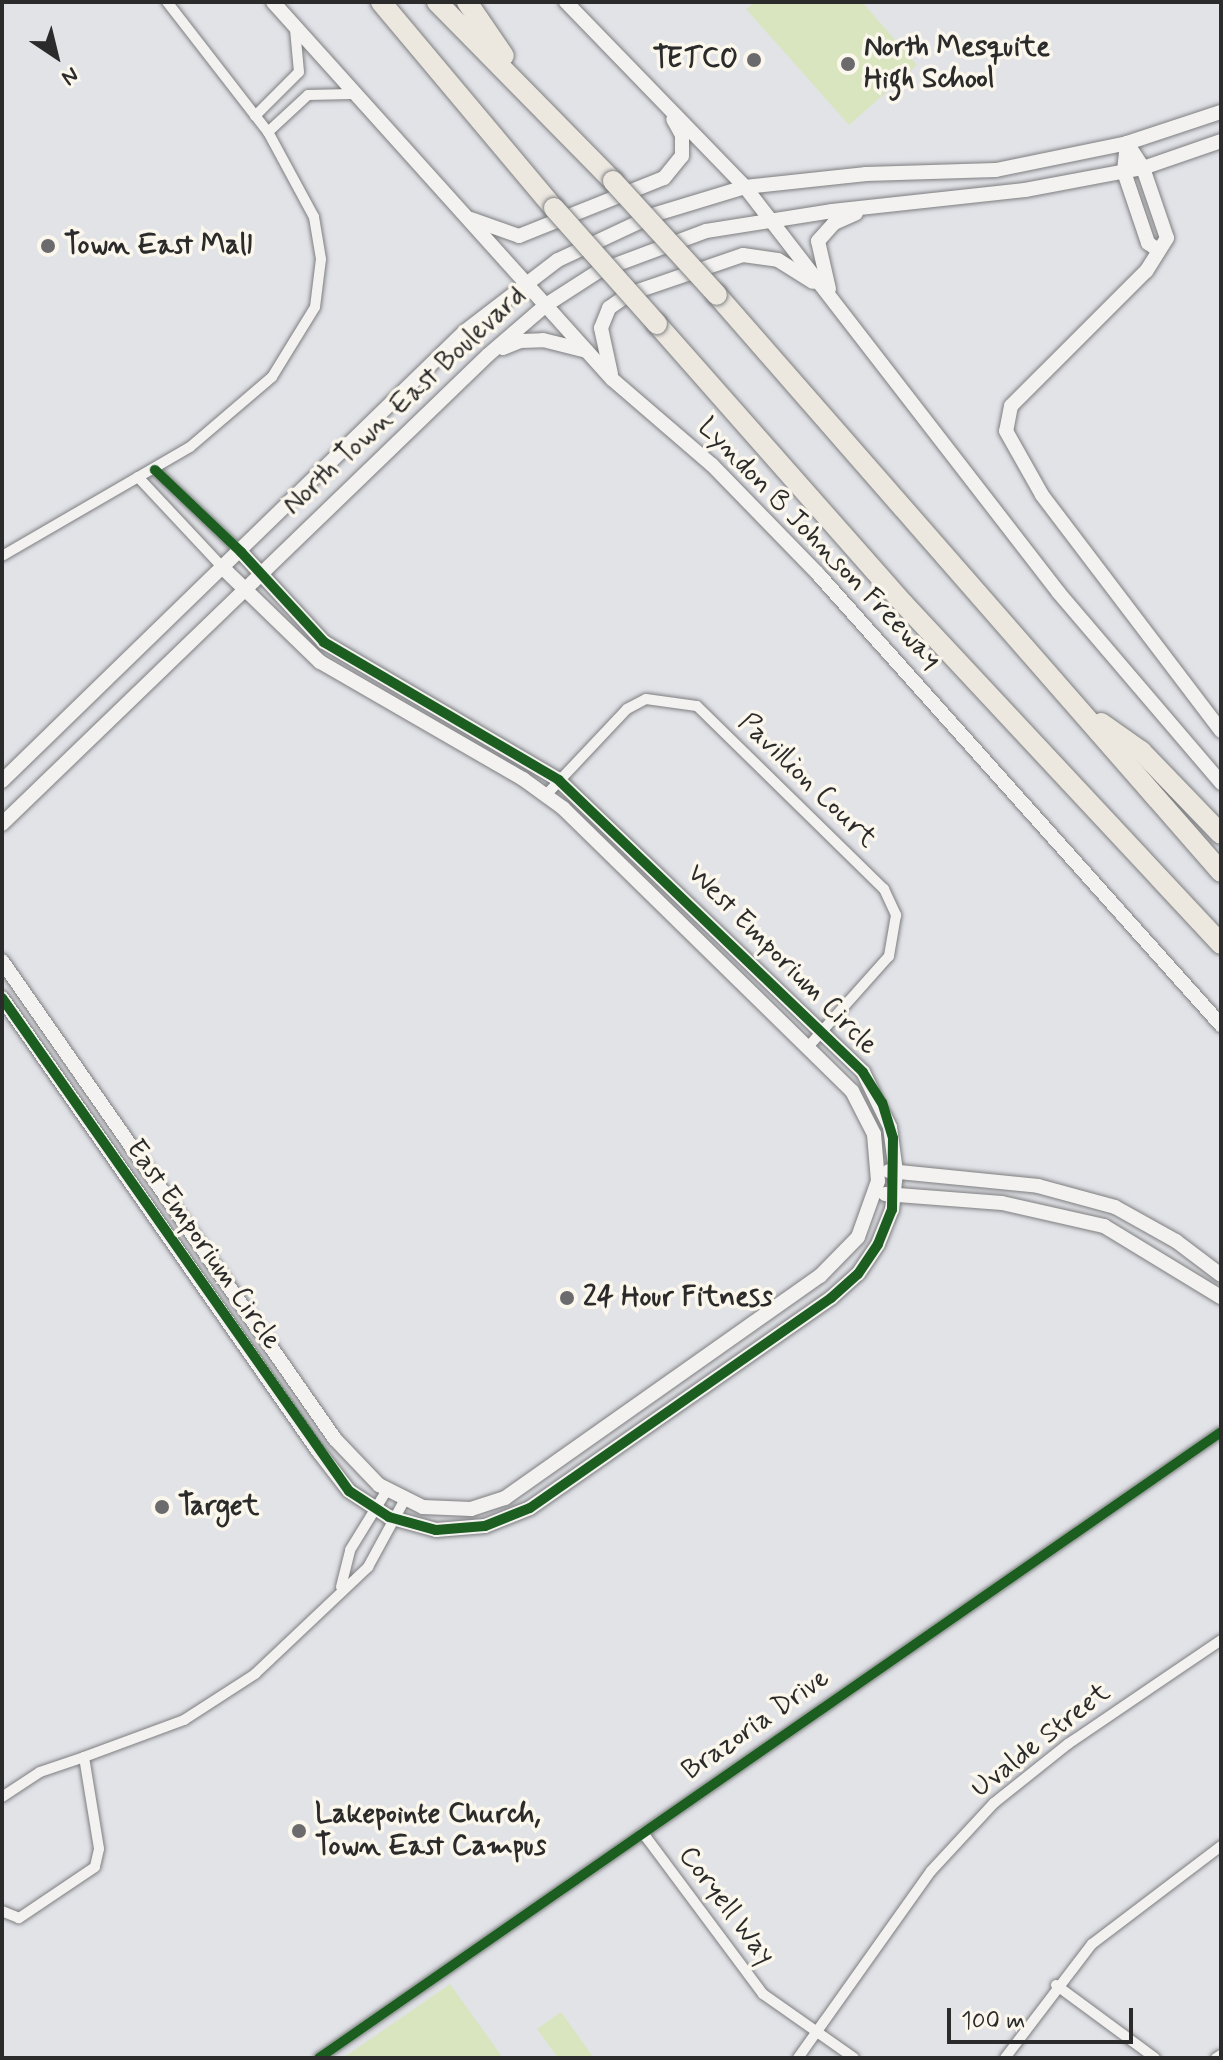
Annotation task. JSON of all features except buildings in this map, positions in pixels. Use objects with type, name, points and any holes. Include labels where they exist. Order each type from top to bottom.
[{"type":"highway","name":"Lyndon B Johnson Freeway","points":[[381,2],[554,208],[904,604],[1221,944]]},
{"type":"highway","points":[[437,2],[613,181],[717,295],[1221,872]]},
{"type":"highway","points":[[467,2],[536,102]]},
{"type":"highway","points":[[1068,699],[1141,751],[1221,834]]},
{"type":"street","points":[[2,556],[155,470],[272,377],[315,307],[321,259],[314,217],[268,132],[167,2]]},
{"type":"street","name":"Lyndon B Johnson Freeway","points":[[273,2],[351,94],[467,217],[612,379],[712,465],[818,574],[1221,1025]]},
{"type":"street","points":[[566,2],[745,187],[1059,593],[1221,783]]},
{"type":"street","points":[[255,116],[299,72],[295,29]]},
{"type":"street","points":[[467,217],[519,236],[664,178],[682,156],[682,135],[655,92]]},
{"type":"street","points":[[268,132],[308,95],[351,94]]},
{"type":"street","name":"North Town East Boulevard","points":[[2,781],[224,569],[464,332],[524,282],[608,233],[745,187],[866,174],[996,170],[1127,143],[1221,112]]},
{"type":"street","name":"North Town East Boulevard","points":[[2,824],[243,588],[488,355],[546,305],[599,271],[662,243],[770,219],[1025,190],[1143,168],[1221,141]]},
{"type":"street","points":[[1127,143],[1143,168],[1167,238],[1146,271],[1011,406],[1006,431],[1042,495],[1221,731]]},
{"type":"street","points":[[1127,143],[1124,172],[1148,243],[1158,250]]},
{"type":"street","points":[[835,305],[820,265],[818,241],[834,223],[873,206]]},
{"type":"street","points":[[612,379],[601,328],[609,308],[629,294],[743,255],[778,260],[823,289]]},
{"type":"street","points":[[488,355],[520,341],[560,342],[587,352]]},
{"type":"street","points":[[155,470],[241,552]]},
{"type":"street","points":[[138,477],[224,569]]},
{"type":"street","name":"West Emporium Circle","points":[[241,552],[324,642],[559,780],[692,904],[863,1072],[882,1103],[893,1138],[894,1194],[878,1244],[858,1274],[724,1373],[530,1508],[485,1526],[436,1530],[393,1519],[374,1510]]},
{"type":"street","name":"West Emporium Circle","points":[[224,569],[320,662],[545,796],[808,1047],[864,1110],[874,1134],[876,1193],[870,1216],[846,1253],[711,1353],[585,1443],[488,1505],[447,1511],[405,1499],[387,1490]]},
{"type":"street","name":"Pavillion Court","points":[[545,796],[627,709],[646,699],[697,706],[884,889],[896,915],[889,956],[808,1047]]},
{"type":"street","points":[[413,717],[422,701]]},
{"type":"street","points":[[677,920],[692,904]]},
{"type":"street","name":"East Emporium Circle","points":[[2,961],[335,1439],[387,1490]]},
{"type":"street","name":"East Emporium Circle","points":[[2,998],[349,1491],[374,1510]]},
{"type":"street","points":[[67,1092],[86,1080]]},
{"type":"street","points":[[877,1170],[1053,1190],[1115,1207],[1176,1241],[1221,1275]]},
{"type":"street","points":[[1047,1211],[1053,1190]]},
{"type":"street","points":[[876,1193],[1047,1211],[1104,1226],[1221,1297]]},
{"type":"street","points":[[157,1221],[175,1208]]},
{"type":"street","points":[[711,1353],[724,1373]]},
{"type":"street","points":[[268,1379],[286,1367]]},
{"type":"street","name":"Brazoria Drive","points":[[319,2058],[1221,1432]]},
{"type":"street","points":[[585,1443],[597,1461]]},
{"type":"street","points":[[341,1587],[350,1550],[387,1490]]},
{"type":"street","points":[[2,1797],[40,1772],[184,1720],[244,1681],[341,1587],[368,1567],[405,1499]]},
{"type":"street","name":"Uvalde Street","points":[[798,2058],[931,1871],[994,1803],[1068,1744],[1221,1640]]},
{"type":"street","points":[[2,1911],[19,1918],[95,1867],[99,1849],[84,1757]]},
{"type":"street","name":"Coryell Way","points":[[643,1833],[763,1994],[854,2058]]},
{"type":"street","points":[[1005,2058],[1056,1985],[1121,1918],[1221,1846]]},
{"type":"street","points":[[1056,1985],[1155,2058]]},
{"type":"green space","points":[[755,2],[862,2],[917,65],[849,125],[746,9]]},
{"type":"green space","points":[[450,1984],[503,2058],[343,2058]]},
{"type":"green space","points":[[561,2012],[594,2058],[558,2058],[537,2029]]},
{"type":"cycle path","points":[[2,998],[349,1491],[389,1517],[436,1530],[485,1526],[530,1508],[831,1298],[858,1274],[878,1244],[892,1210],[893,1138],[882,1103],[863,1072],[559,780],[324,642],[241,552],[155,470]]},
{"type":"cycle path","points":[[319,2058],[1221,1432]]},
{"type":"place","name":"TETCO","points":[[754,60]]},
{"type":"place","name":"North Mesquite High School","points":[[848,64]]},
{"type":"place","name":"Town East Mall","points":[[48,246]]},
{"type":"place","name":"24 Hour Fitness","points":[[567,1298]]},
{"type":"place","name":"Target","points":[[162,1507]]},
{"type":"place","name":"Lakepointe Church, Town East Campus","points":[[299,1831]]}]
